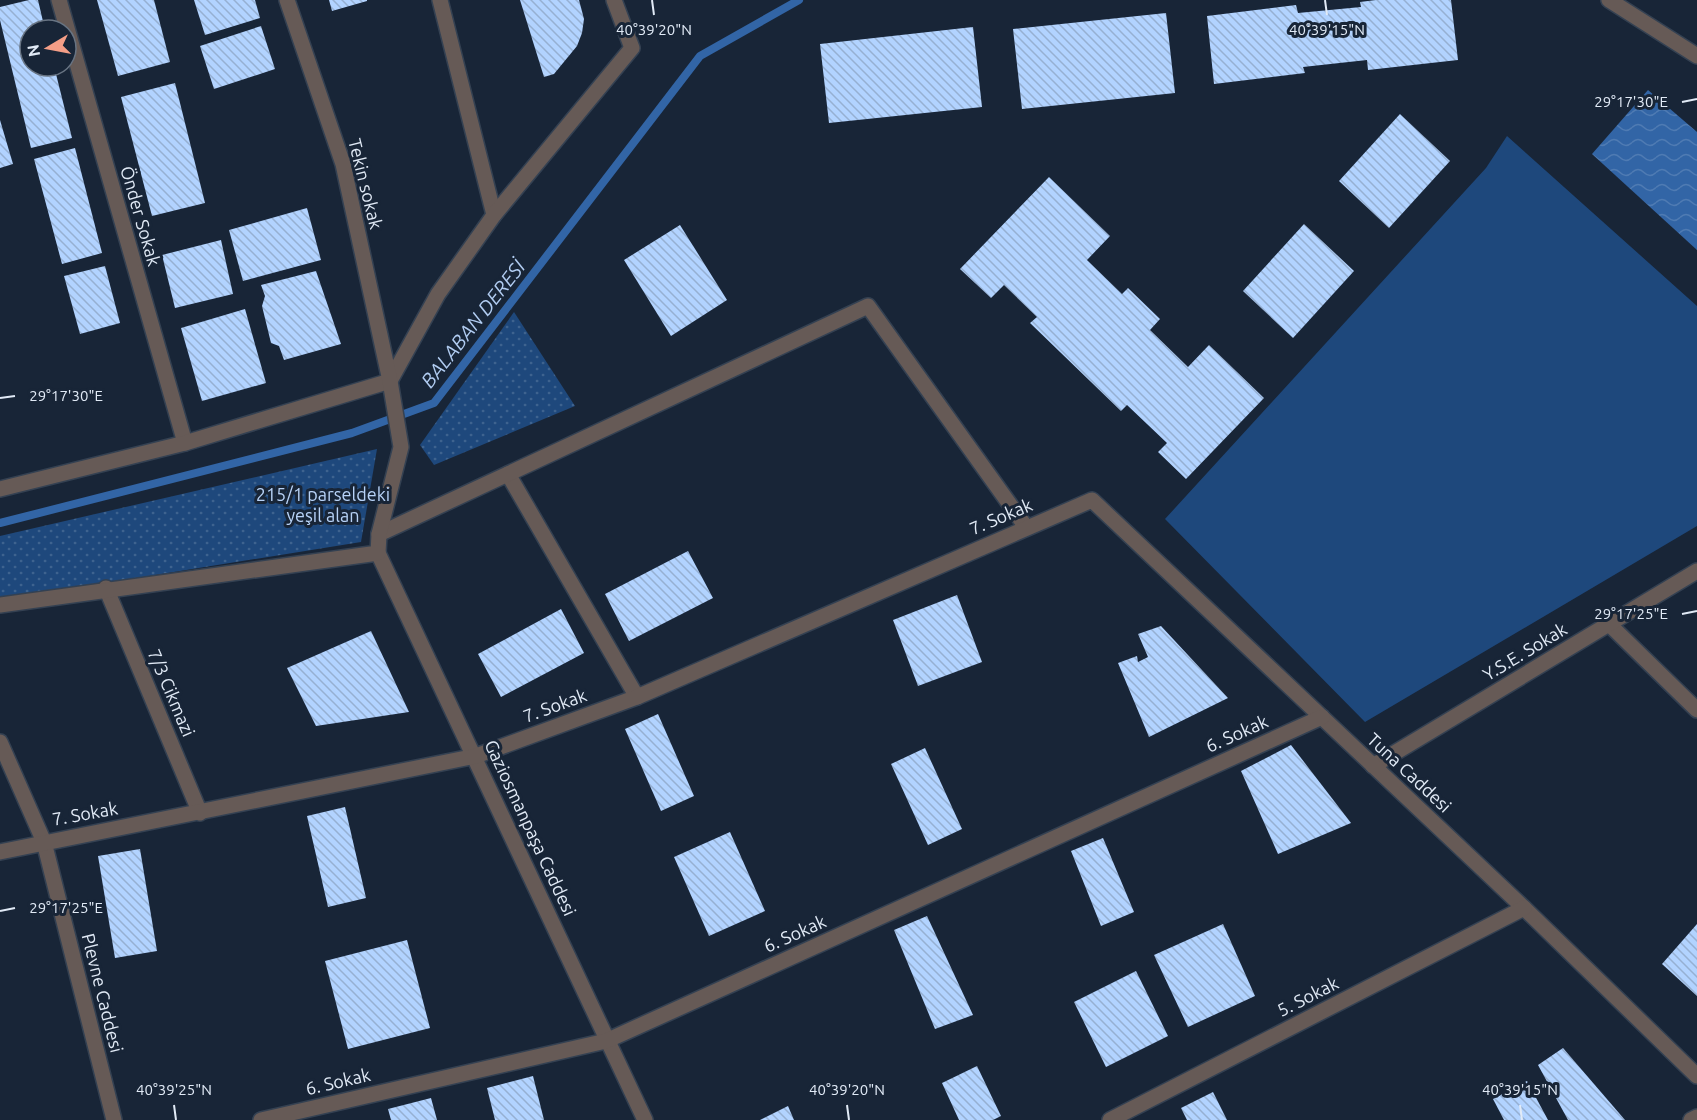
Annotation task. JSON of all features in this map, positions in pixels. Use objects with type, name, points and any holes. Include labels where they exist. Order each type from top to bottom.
[{"type":"street","name":"Önder Sokak","points":[[59,0],[185,443]]},
{"type":"street","name":"Tekin sokak","points":[[287,0],[343,164],[390,381],[401,447],[379,534]]},
{"type":"street","points":[[440,0],[494,215]]},
{"type":"street","points":[[0,489],[185,443],[390,381],[438,294],[494,215],[632,48],[614,0]]},
{"type":"street","points":[[1609,0],[1671,37],[1697,56]]},
{"type":"street","points":[[0,604],[378,553],[379,534],[868,306],[1026,527]]},
{"type":"street","points":[[508,474],[637,697]]},
{"type":"street","name":"7. Sokak","points":[[0,852],[476,756],[637,697],[1092,500]]},
{"type":"street","name":"Tuna Caddesi","points":[[1092,500],[1524,908],[1697,1076]]},
{"type":"street","name":"Gaziosmanpaşa Caddesi","points":[[378,553],[476,756],[606,1041],[645,1120]]},
{"type":"street","name":"Y.S.E. Sokak","points":[[1373,766],[1697,571]]},
{"type":"street","name":"7/3 Cikmazi","points":[[106,588],[200,813]]},
{"type":"street","points":[[1609,624],[1697,710]]},
{"type":"street","name":"6. Sokak","points":[[261,1120],[606,1041],[1322,717]]},
{"type":"street","name":"Plevne Caddesi","points":[[0,742],[44,842],[114,1120]]},
{"type":"street","name":"5. Sokak","points":[[1110,1120],[1524,908]]},
{"type":"street","points":[[1692,1120],[1697,1117]]},
{"type":"green space","points":[[1507,136],[1697,306],[1697,526],[1365,722],[1165,519],[1486,168]]},
{"type":"green space","points":[[514,312],[575,406],[434,465],[420,445]]},
{"type":"green space","name":"215/1 parseldeki yeşil alan","points":[[377,449],[361,542],[0,600],[0,536]]},
{"type":"water","points":[[1648,90],[1697,132],[1697,250],[1592,154]]},
{"type":"building","points":[[38,0],[42,18],[18,18],[18,78],[57,78],[72,138],[31,148],[0,20],[0,7]]},
{"type":"building","points":[[97,0],[154,0],[170,62],[118,76]]},
{"type":"building","points":[[194,0],[255,0],[260,18],[205,35]]},
{"type":"building","points":[[329,0],[367,0],[367,1],[332,11]]},
{"type":"building","points":[[520,0],[579,0],[584,19],[582,33],[577,46],[554,74],[544,77]]},
{"type":"building","points":[[1451,0],[1458,60],[1368,70],[1367,60],[1303,67],[1305,73],[1214,84],[1207,16],[1296,5],[1298,13],[1361,7],[1360,2]]},
{"type":"building","points":[[1166,13],[1175,93],[1022,109],[1013,29]]},
{"type":"building","points":[[261,26],[275,69],[214,89],[200,46]]},
{"type":"building","points":[[973,27],[982,107],[829,123],[820,44]]},
{"type":"building","points":[[175,83],[205,203],[152,216],[121,97]]},
{"type":"building","points":[[1400,114],[1450,161],[1389,228],[1339,181]]},
{"type":"building","points":[[0,120],[13,164],[0,168]]},
{"type":"building","points":[[75,148],[102,253],[62,264],[34,159]]},
{"type":"building","points":[[1049,177],[1110,236],[1087,260],[1122,294],[1128,288],[1160,319],[1150,330],[1188,367],[1209,345],[1264,398],[1186,479],[1158,452],[1167,443],[1127,405],[1121,411],[1030,323],[1037,317],[1004,285],[991,298],[960,269]]},
{"type":"building","points":[[307,208],[321,260],[243,281],[229,230]]},
{"type":"building","points":[[1304,224],[1354,271],[1293,338],[1243,291]]},
{"type":"building","points":[[680,225],[727,300],[671,336],[624,260]]},
{"type":"building","points":[[221,240],[233,294],[175,308],[162,255]]},
{"type":"building","points":[[105,266],[120,323],[80,334],[64,276]]},
{"type":"building","points":[[316,271],[341,344],[284,360],[279,346],[271,343],[262,306],[265,296],[261,285]]},
{"type":"building","points":[[245,309],[266,383],[202,401],[181,328]]},
{"type":"building","points":[[688,551],[713,598],[629,641],[605,594]]},
{"type":"building","points":[[957,595],[982,662],[918,686],[893,620]]},
{"type":"building","points":[[561,609],[584,653],[501,697],[478,654]]},
{"type":"building","points":[[1161,626],[1228,698],[1149,737],[1118,663],[1137,656],[1138,662],[1148,657],[1138,634]]},
{"type":"building","points":[[371,631],[409,712],[316,726],[287,668]]},
{"type":"building","points":[[658,714],[694,796],[661,811],[625,729]]},
{"type":"building","points":[[1291,745],[1351,823],[1278,854],[1241,771]]},
{"type":"building","points":[[925,748],[962,829],[928,845],[891,764]]},
{"type":"building","points":[[345,807],[366,898],[328,907],[307,816]]},
{"type":"building","points":[[730,832],[765,911],[709,936],[674,857]]},
{"type":"building","points":[[1103,838],[1134,912],[1101,926],[1071,851]]},
{"type":"building","points":[[140,849],[157,951],[115,958],[98,856]]},
{"type":"building","points":[[927,916],[973,1015],[935,1029],[894,930]]},
{"type":"building","points":[[1223,924],[1255,996],[1188,1027],[1154,955]]},
{"type":"building","points":[[1697,924],[1697,996],[1662,964]]},
{"type":"building","points":[[407,940],[430,1028],[348,1049],[325,961]]},
{"type":"building","points":[[1136,971],[1168,1036],[1106,1067],[1074,1002]]},
{"type":"building","points":[[1563,1048],[1625,1120],[1568,1120],[1538,1065]]},
{"type":"building","points":[[977,1066],[1001,1116],[993,1120],[959,1120],[942,1083]]},
{"type":"building","points":[[533,1076],[544,1120],[495,1120],[487,1088]]},
{"type":"building","points":[[1527,1081],[1548,1120],[1504,1120],[1493,1099]]},
{"type":"building","points":[[1213,1092],[1227,1120],[1187,1120],[1181,1108]]},
{"type":"building","points":[[431,1098],[437,1120],[391,1120],[388,1109]]},
{"type":"building","points":[[788,1106],[794,1120],[760,1120]]},
{"type":"waterway","name":"BALABAN DERESİ","points":[[0,523],[352,433],[434,403],[700,56],[799,0]]}]
